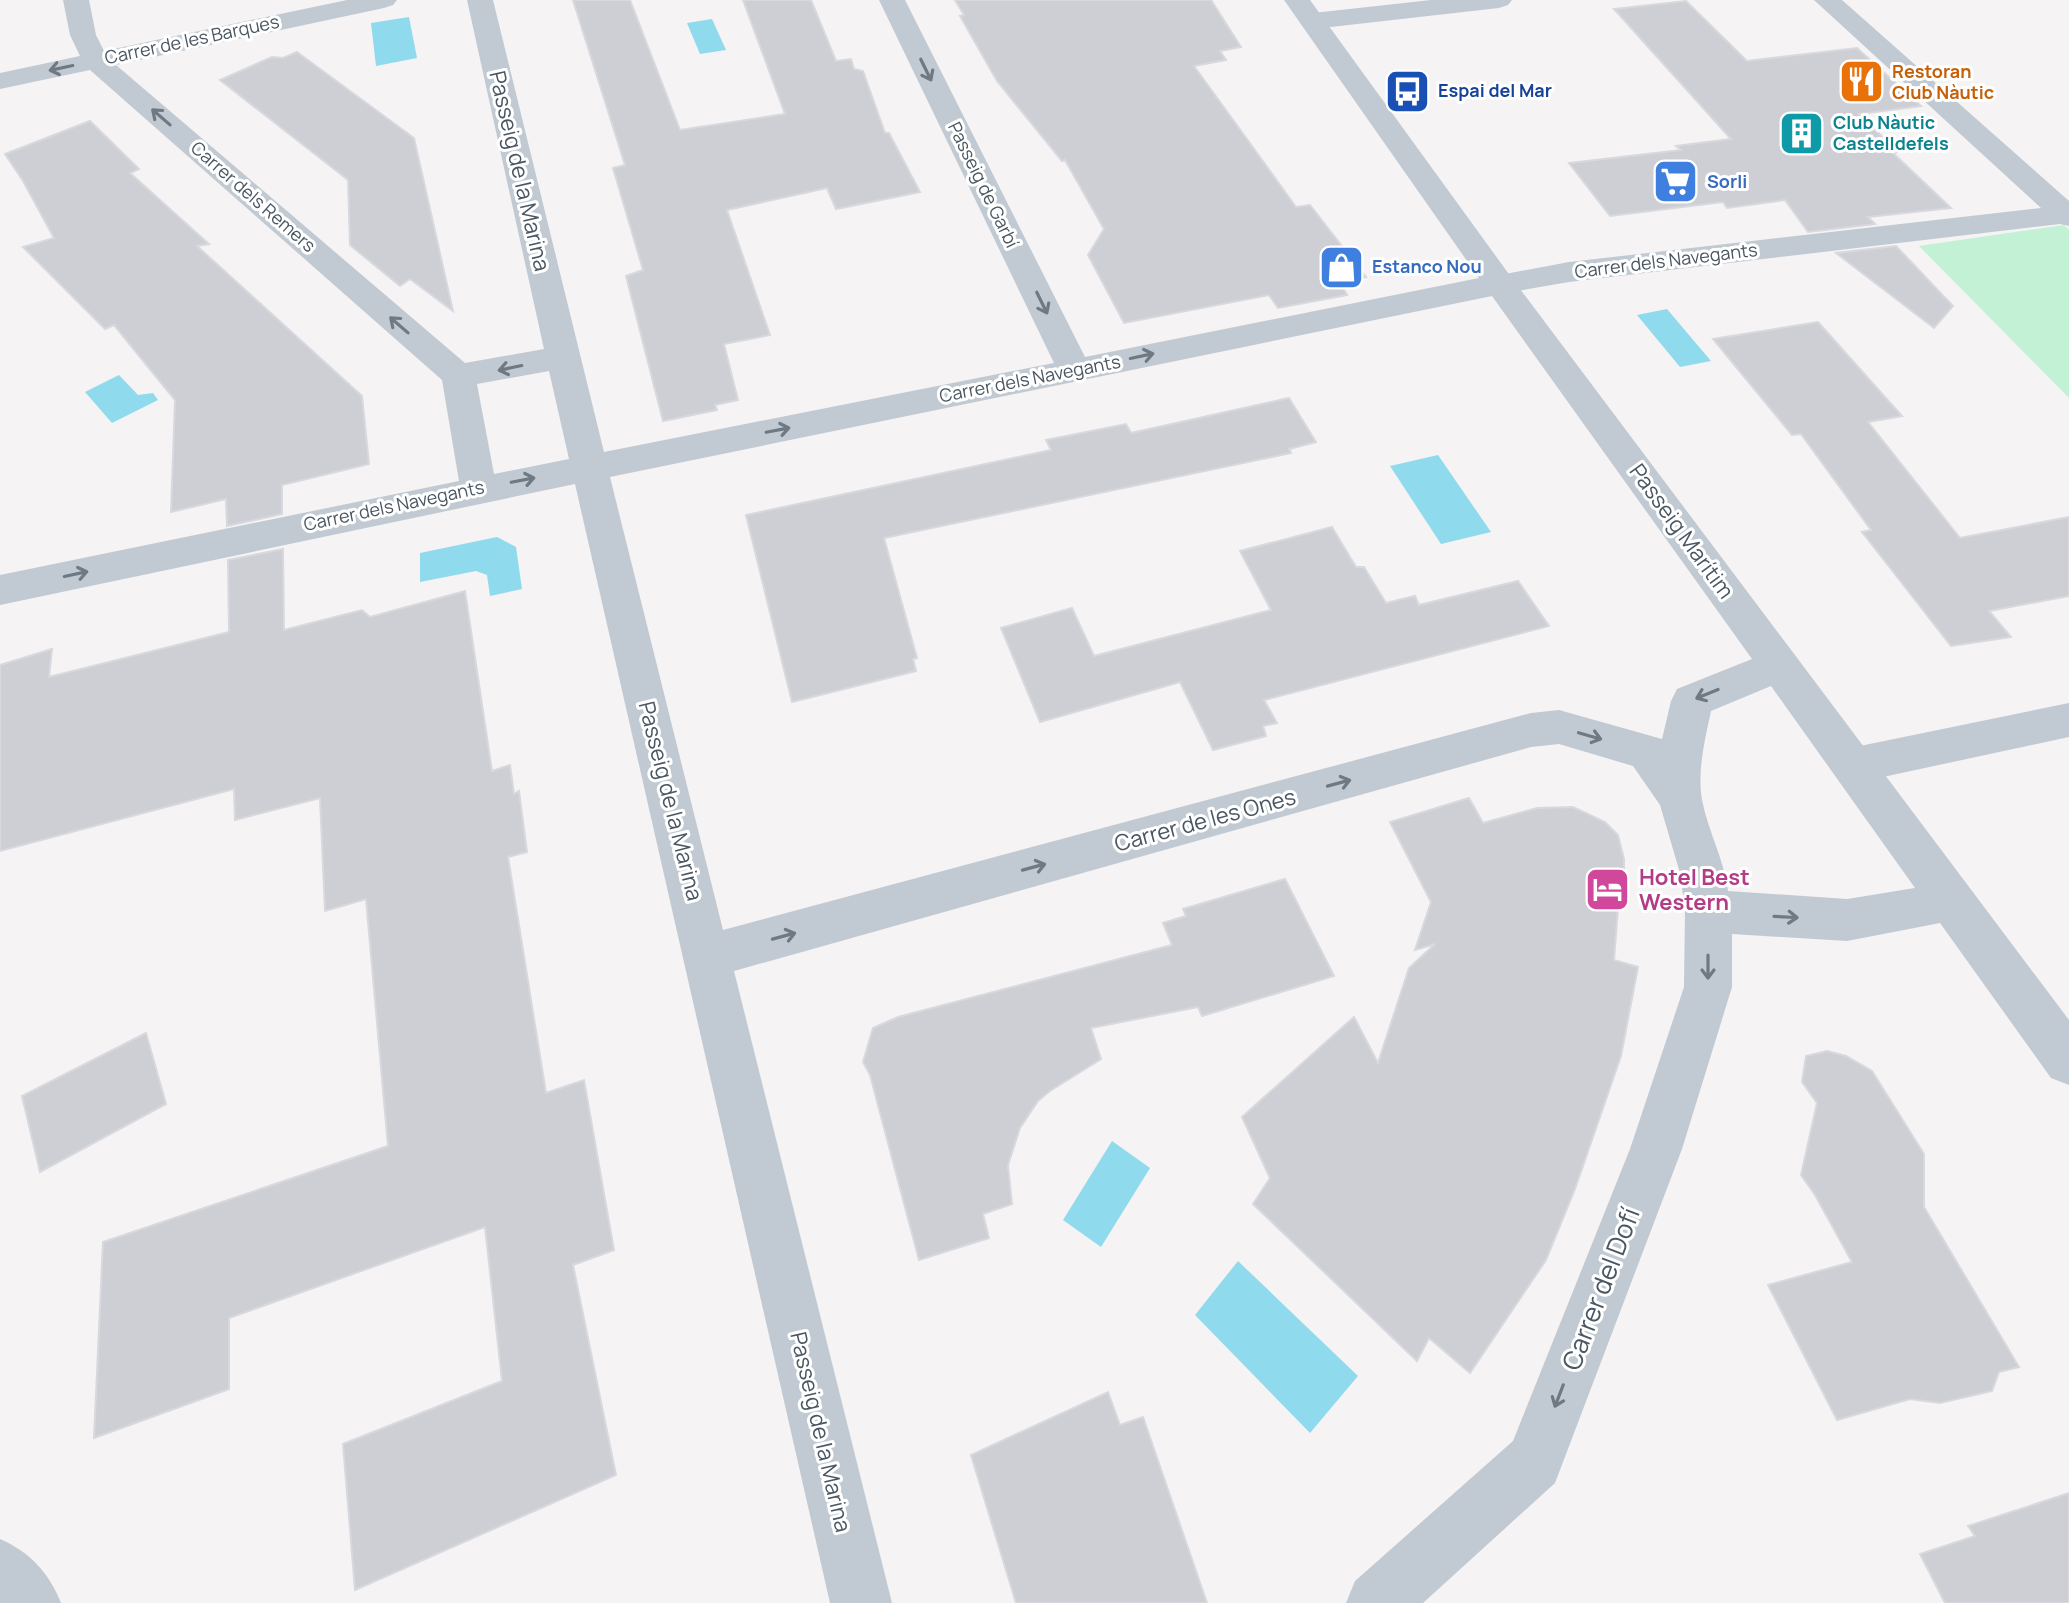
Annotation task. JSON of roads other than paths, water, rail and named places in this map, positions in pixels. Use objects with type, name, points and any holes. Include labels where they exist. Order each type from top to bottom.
[{"type":"street","name":"Carrer dels Remers","points":[[76,0],[83,35],[95,60],[458,376]]},
{"type":"street","name":"Carrer de les Barques","points":[[0,81],[384,0]]},
{"type":"street","name":"Passeig de la Marina","points":[[480,0],[861,1603]]},
{"type":"street","name":"Passeig de Garbí","points":[[892,0],[1075,371]]},
{"type":"street","points":[[1305,11],[1499,0]]},
{"type":"street","points":[[1827,0],[2068,215]]},
{"type":"street","name":"Passeig Marítim","points":[[1305,11],[1500,284],[2069,1061]]},
{"type":"street","name":"Carrer dels Navegants","points":[[0,590],[478,488],[1075,371],[1419,298],[1569,272],[2068,215]]},
{"type":"street","points":[[478,488],[458,376],[563,357]]},
{"type":"street","name":"Carrer del Dofí","points":[[1377,1603],[1534,1462],[1656,1149],[1708,987],[1708,911],[1703,873],[1680,798],[1681,751],[1692,701],[1780,665]]},
{"type":"street","points":[[1855,765],[2069,720]]},
{"type":"street","name":"Carrer de les Ones","points":[[708,956],[1531,730],[1559,727],[1647,752],[1680,798]]},
{"type":"street","points":[[1708,911],[1847,920],[1914,909],[1951,899]]},
{"type":"street","points":[[0,1570],[30,1603]]},
{"type":"water","points":[[409,17],[417,58],[376,66],[371,23]]},
{"type":"water","points":[[712,19],[726,50],[700,54],[687,23]]},
{"type":"water","points":[[1667,309],[1711,361],[1680,367],[1637,315]]},
{"type":"water","points":[[119,375],[138,395],[153,393],[158,400],[112,423],[85,392]]},
{"type":"water","points":[[1438,455],[1491,532],[1441,544],[1390,466]]},
{"type":"water","points":[[497,537],[516,547],[522,589],[490,596],[487,575],[476,571],[420,582],[420,553]]},
{"type":"water","points":[[1112,1141],[1150,1168],[1101,1247],[1063,1220]]},
{"type":"water","points":[[1238,1261],[1358,1376],[1310,1433],[1195,1315]]},
{"type":"place","name":"Restoran Club Nàutic","points":[[1861,82]]},
{"type":"place","name":"Espai del Mar","points":[[1407,91]]},
{"type":"place","name":"Club Nàutic Castelldefels","points":[[1802,133]]},
{"type":"place","name":"Sorli","points":[[1676,182]]},
{"type":"place","name":"Estanco Nou","points":[[1341,267]]},
{"type":"place","name":"Hotel Best Western","points":[[1608,890]]}]
